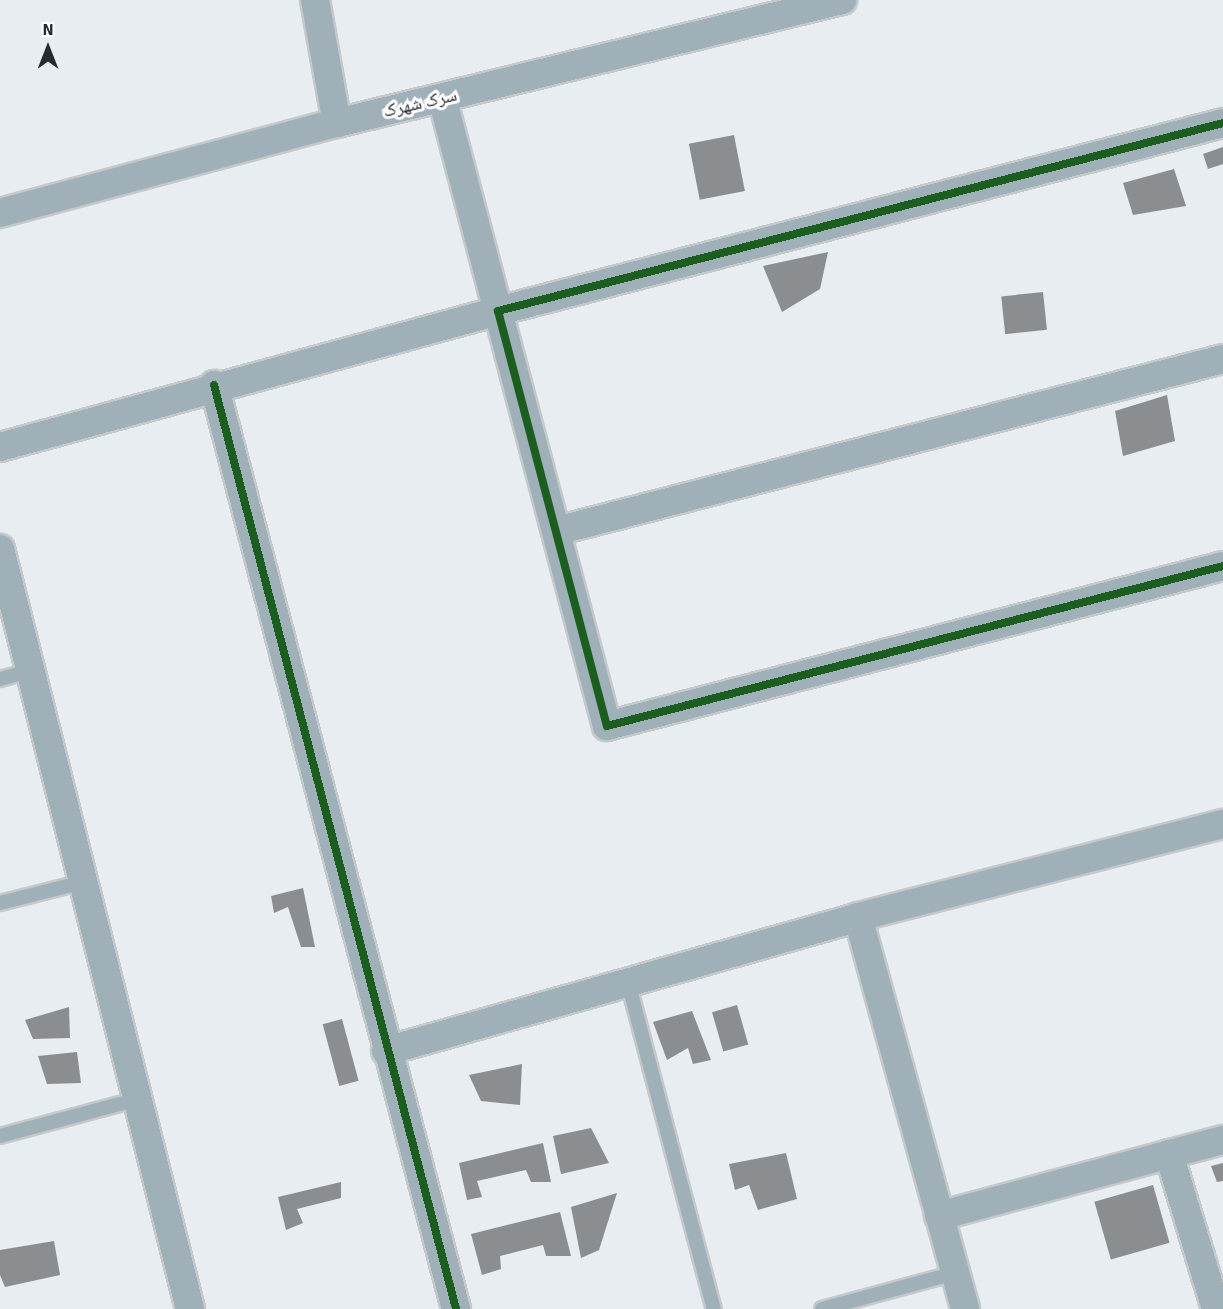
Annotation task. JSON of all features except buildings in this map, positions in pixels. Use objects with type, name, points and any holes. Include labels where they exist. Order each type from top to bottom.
[{"type":"street","points":[[315,0],[337,123]]},
{"type":"street","name":"سرک شهرک","points":[[0,213],[337,123],[842,0]]},
{"type":"street","points":[[442,98],[607,726],[1223,566]]},
{"type":"street","points":[[0,447],[214,385],[1223,123]]},
{"type":"street","points":[[556,531],[1223,359]]},
{"type":"street","points":[[214,385],[386,1051],[456,1309]]},
{"type":"street","points":[[0,549],[190,1309]]},
{"type":"street","points":[[386,1051],[858,917],[1223,824]]},
{"type":"street","points":[[858,917],[965,1309]]},
{"type":"street","points":[[939,1216],[1223,1140]]},
{"type":"street","points":[[1169,1154],[1216,1309]]},
{"type":"lane","points":[[0,679],[30,671]]},
{"type":"lane","points":[[0,903],[83,882]]},
{"type":"lane","points":[[628,982],[714,1309]]},
{"type":"lane","points":[[0,1136],[138,1099]]},
{"type":"lane","points":[[822,1309],[955,1273]]},
{"type":"cycle path","points":[[1223,123],[498,311],[607,726],[1223,566]]},
{"type":"cycle path","points":[[214,385],[456,1309]]}]
